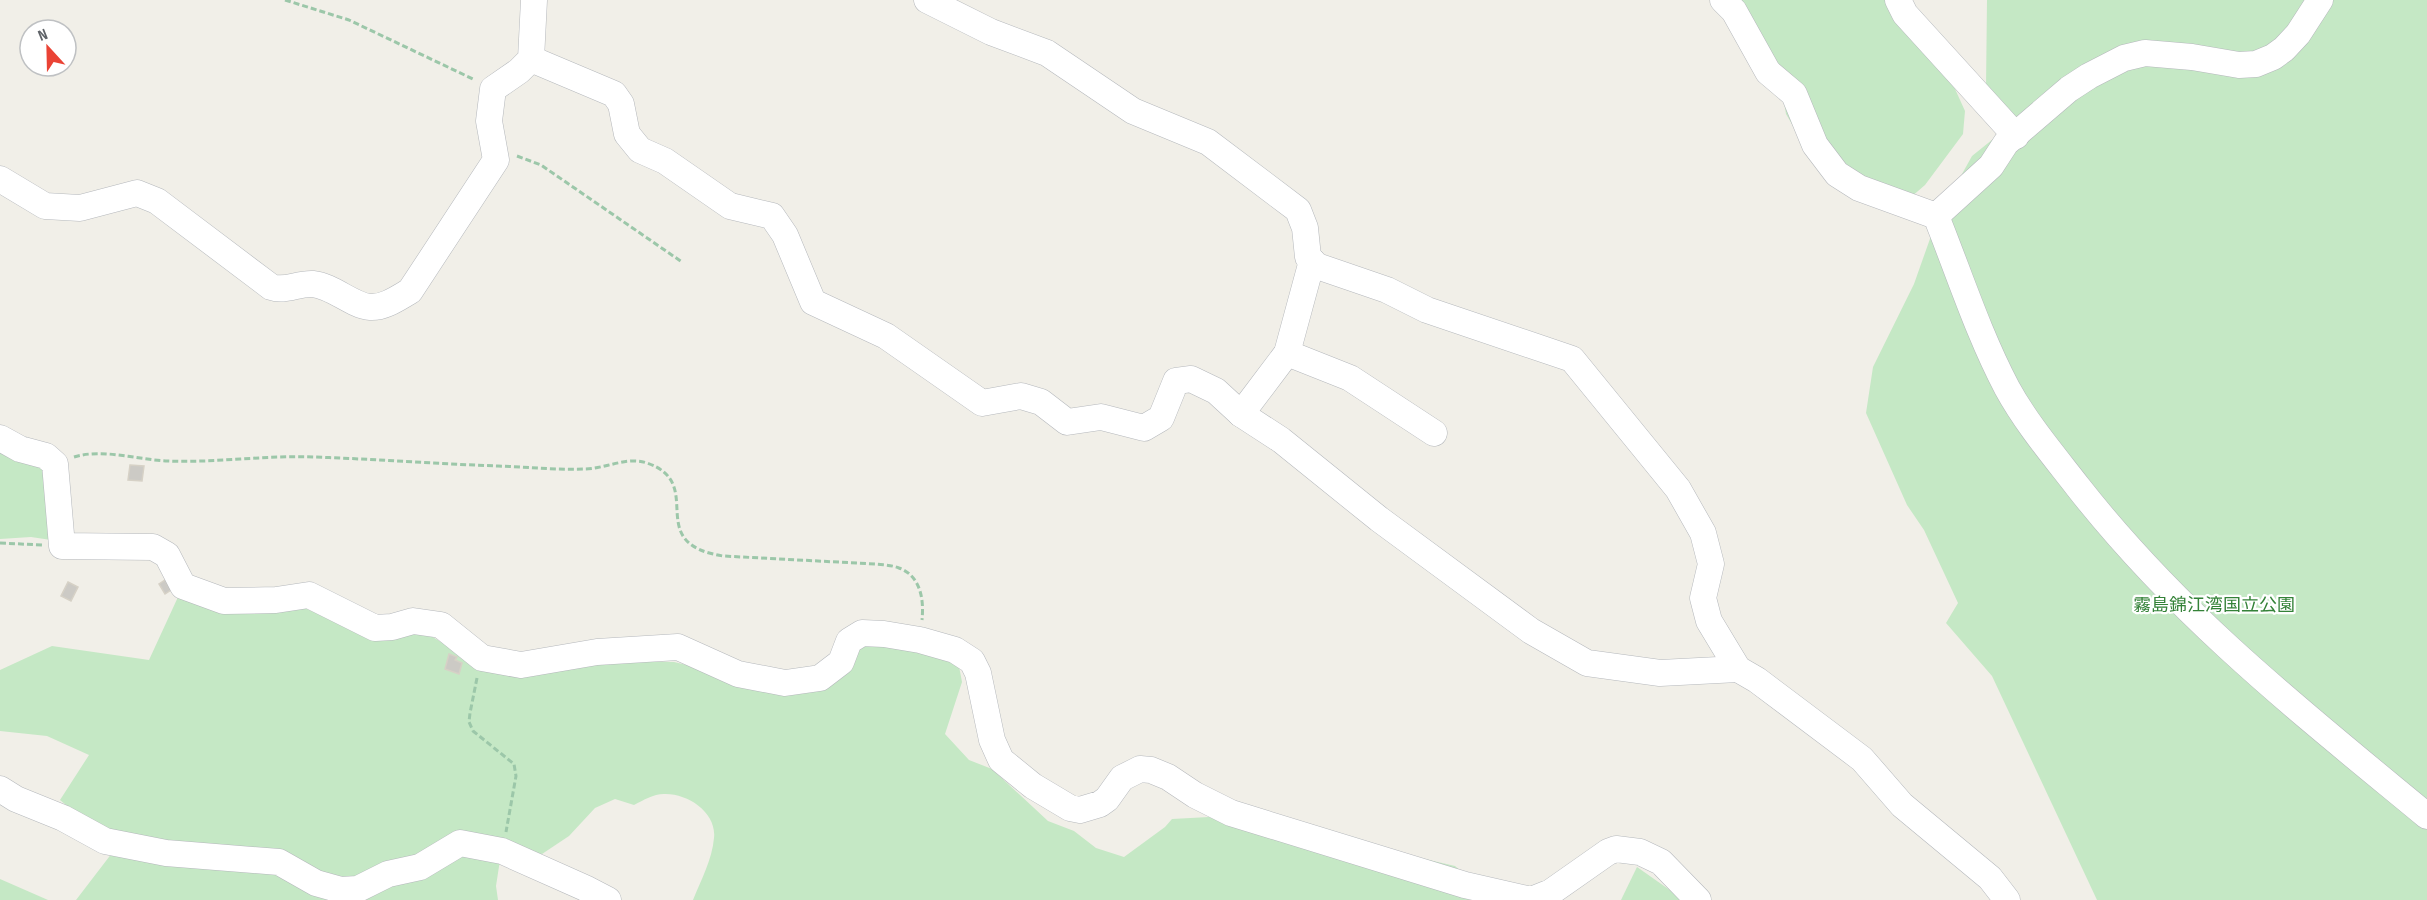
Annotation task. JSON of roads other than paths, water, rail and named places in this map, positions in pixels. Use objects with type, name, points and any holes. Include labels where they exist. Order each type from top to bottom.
[{"type":"street","points":[[0,179],[45,206],[80,208],[137,193],[157,201],[271,287],[282,290],[309,284],[322,286],[369,307],[387,304],[410,291],[496,160],[489,121],[493,89],[519,71],[531,58],[534,0]]},
{"type":"street","points":[[927,0],[991,32],[1047,53],[1133,111],[1208,142],[1298,210],[1305,228],[1308,257],[1317,266],[1387,290],[1427,310],[1572,358],[1678,489],[1703,533],[1711,564],[1703,598],[1709,621],[1738,669],[1757,680],[1862,759],[1902,805],[1990,878],[2007,900]]},
{"type":"street","points":[[1724,0],[1734,11],[1768,72],[1794,94],[1815,146],[1837,174],[1859,188],[1936,216],[1972,310],[2008,388],[2048,448],[2149,572],[2271,688],[2427,816]]},
{"type":"street","points":[[1898,0],[1905,14],[2021,131]]},
{"type":"street","points":[[1936,216],[1991,166],[2007,143],[2069,89],[2113,63],[2145,53],[2240,65],[2256,64],[2273,57],[2284,49],[2298,34],[2320,0]]},
{"type":"street","points":[[531,58],[614,94],[621,104],[627,134],[640,150],[665,161],[730,206],[772,216],[784,235],[813,302],[886,336],[982,403],[1021,396],[1041,402],[1067,422],[1101,417],[1144,428],[1161,418],[1176,381],[1191,379],[1216,391],[1241,414],[1281,440],[1379,519],[1531,631],[1587,663],[1660,673],[1738,669]]},
{"type":"street","points":[[1241,414],[1287,353],[1312,261]]},
{"type":"street","points":[[1287,353],[1350,378],[1434,433]]},
{"type":"street","points":[[0,438],[20,449],[46,456],[55,464],[62,546],[153,547],[167,555],[183,586],[224,601],[276,600],[309,595],[375,628],[392,627],[412,621],[441,625],[482,658],[521,665],[597,652],[678,647],[738,674],[785,683],[820,678],[841,662],[849,641],[862,633],[920,640],[955,650],[972,661],[978,674],[992,740],[1001,760],[1033,786],[1070,807],[1080,810],[1100,804],[1107,799],[1122,778],[1140,769],[1151,770],[1168,777],[1195,795],[1231,813],[1465,885],[1531,900],[1544,896],[1599,856],[1616,849],[1640,852],[1661,862],[1698,900]]},
{"type":"street","points":[[0,789],[16,799],[63,818],[105,841],[166,853],[279,862],[316,883],[341,890],[358,889],[388,874],[420,867],[460,843],[502,851],[608,900]]},
{"type":"park label","name":"霧島錦江湾国立公園","points":[[2214,605]]}]
